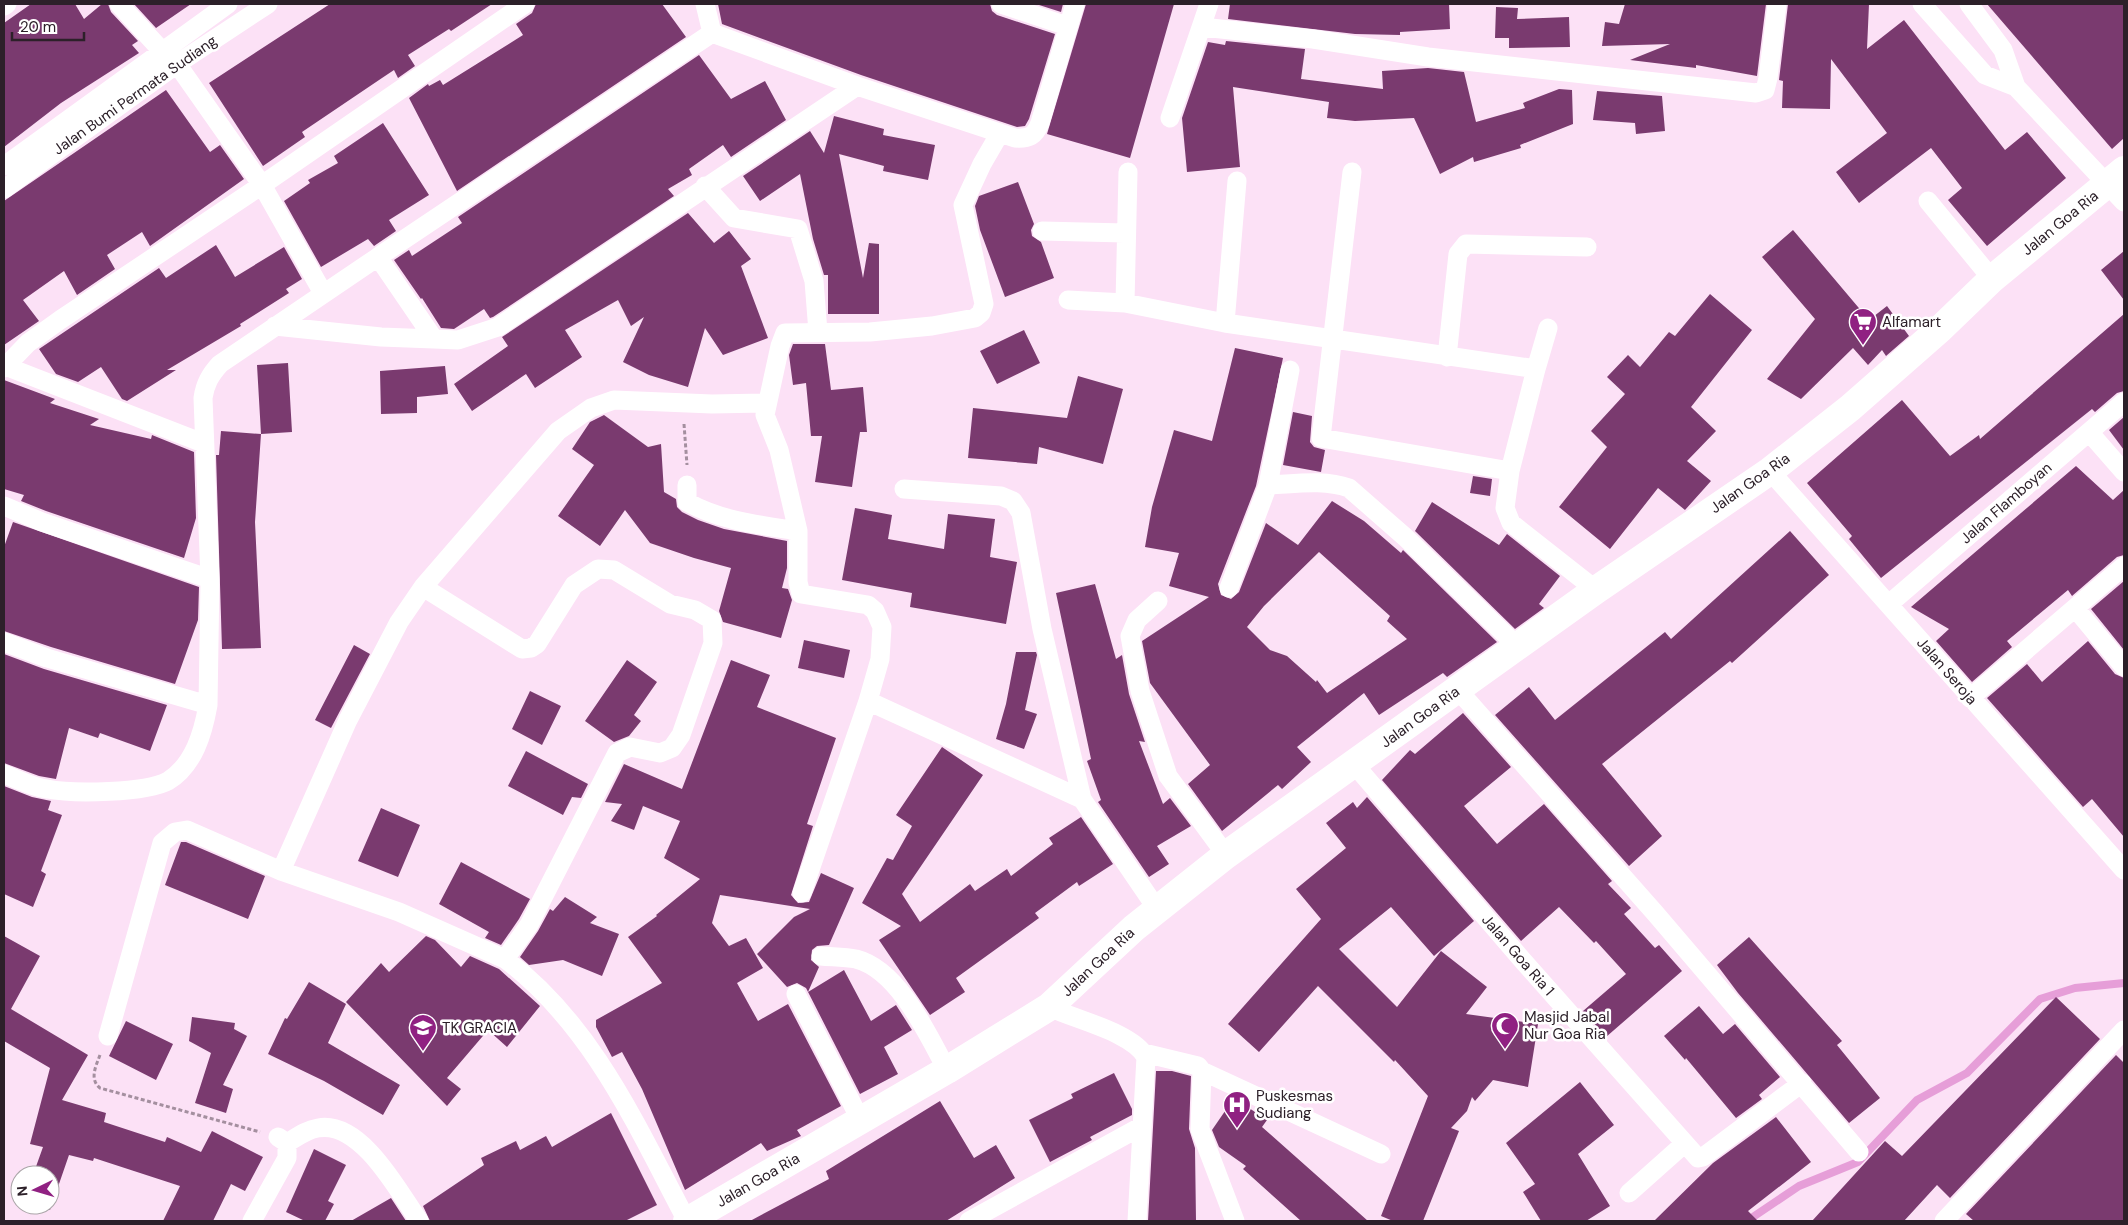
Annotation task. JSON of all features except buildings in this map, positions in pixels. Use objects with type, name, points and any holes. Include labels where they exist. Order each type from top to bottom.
[{"type":"main road","name":"Jalan Goa Ria","points":[[687,1221],[948,1070],[1048,1007],[1157,909],[1226,855],[1596,590],[1770,471],[1850,408],[1940,329],[1992,279],[2119,185]]},
{"type":"street","points":[[119,4],[162,51],[177,64],[262,185],[323,293]]},
{"type":"street","name":"Jalan Bumi Permata Sudiang","points":[[4,166],[228,4]]},
{"type":"street","name":"Jalan Bumi Permata Sudiang","points":[[4,189],[177,64],[268,4]]},
{"type":"street","points":[[203,443],[4,367],[28,343],[60,320],[262,185],[525,4]]},
{"type":"street","points":[[705,4],[712,33]]},
{"type":"street","points":[[1001,4],[1067,26]]},
{"type":"street","points":[[712,33],[857,86],[1000,133],[1029,138],[1036,133],[1075,4]]},
{"type":"street","points":[[1170,118],[1209,4]]},
{"type":"street","points":[[1202,27],[1313,39],[1428,56],[1756,93],[1765,90],[1768,78],[1776,4]]},
{"type":"street","points":[[1922,4],[1985,75],[2016,87],[2119,185]]},
{"type":"street","points":[[1969,4],[2003,50],[2016,87]]},
{"type":"street","points":[[4,774],[45,789],[81,793],[161,783],[181,770],[194,751],[203,732],[208,705],[210,579],[203,443],[205,385],[220,364],[712,33]]},
{"type":"street","points":[[275,326],[381,338],[458,340],[498,327],[705,186],[857,86]]},
{"type":"street","points":[[802,893],[868,701],[880,659],[882,627],[875,611],[868,606],[801,594],[798,582],[798,531],[779,450],[767,424],[765,415],[766,403],[785,333],[870,332],[932,326],[975,318],[981,313],[984,304],[963,205],[982,164],[1000,133]]},
{"type":"street","points":[[1125,303],[1125,232],[1128,172]]},
{"type":"street","points":[[1352,172],[1321,438],[1510,471]]},
{"type":"street","points":[[1225,323],[1237,181]]},
{"type":"street","points":[[705,186],[734,218],[798,229],[814,281],[818,332]]},
{"type":"street","points":[[1928,201],[1992,279]]},
{"type":"street","points":[[1042,231],[1125,232]]},
{"type":"street","points":[[1447,357],[1458,254],[1466,244],[1587,247]]},
{"type":"street","points":[[378,257],[434,339]]},
{"type":"street","points":[[1068,300],[1125,303],[1225,323],[1536,369]]},
{"type":"street","points":[[1548,328],[1510,471],[1505,508],[1511,523],[1596,590]]},
{"type":"street","points":[[1229,588],[1268,485],[1290,370]]},
{"type":"street","points":[[281,871],[348,720],[399,622],[424,587],[558,431],[590,408],[602,403],[620,400],[682,404],[766,403]]},
{"type":"street","name":"Jalan Flamboyan","points":[[1889,604],[2124,402]]},
{"type":"street","points":[[2089,432],[2124,472]]},
{"type":"street","name":"Jalan Seroja","points":[[1770,471],[2124,870]]},
{"type":"street","points":[[1268,485],[1312,483],[1338,484],[1349,488],[1405,537],[1518,647]]},
{"type":"street","points":[[687,486],[686,502],[706,512],[747,524],[798,531]]},
{"type":"street","points":[[904,489],[1001,496],[1013,501],[1021,512],[1042,629],[1082,799],[1157,909]]},
{"type":"street","points":[[4,506],[42,522],[210,579]]},
{"type":"street","points":[[1970,698],[2124,566]]},
{"type":"street","points":[[424,587],[522,649],[531,648],[538,644],[574,585],[598,569],[614,570],[670,604],[695,610],[712,620],[713,643],[681,735],[672,748],[662,753],[630,747],[617,753],[529,925],[505,959]]},
{"type":"street","points":[[1158,601],[1137,620],[1130,636],[1140,691],[1168,776],[1226,855]]},
{"type":"street","points":[[2075,608],[2124,667]]},
{"type":"street","points":[[4,642],[47,658],[208,705]]},
{"type":"street","points":[[1458,690],[1662,920],[1859,1152]]},
{"type":"street","points":[[868,701],[1082,799]]},
{"type":"street","name":"Jalan Goa Ria 1","points":[[1354,764],[1524,962],[1698,1158],[1703,1157],[1802,1083]]},
{"type":"street","points":[[108,1036],[162,843],[175,832],[187,830],[281,871],[398,912],[505,959],[544,992],[578,1030],[606,1070],[687,1221]]},
{"type":"street","points":[[821,956],[856,959],[869,966],[894,985],[910,1002],[948,1070]]},
{"type":"street","points":[[796,994],[861,1121]]},
{"type":"street","points":[[1048,1007],[1118,1035],[1139,1046],[1146,1057],[1137,1221]]},
{"type":"street","points":[[1944,1221],[2124,1030]]},
{"type":"street","points":[[1144,1053],[1198,1066],[1202,1071],[1381,1154]]},
{"type":"street","points":[[1202,1071],[1200,1129],[1235,1221]]},
{"type":"street","points":[[969,1221],[1142,1126]]},
{"type":"street","points":[[252,1221],[287,1158],[282,1140],[320,1127],[332,1128],[364,1145],[386,1171],[419,1221]]},
{"type":"street","points":[[1630,1193],[1684,1144]]},
{"type":"path","points":[[682,404],[687,456],[687,486]]},
{"type":"path","points":[[108,1036],[94,1070],[95,1081],[100,1088],[282,1140]]},
{"type":"waterway","points":[[1747,1221],[1799,1186],[1858,1162],[1917,1100],[1967,1073],[2040,999],[2075,988],[2124,983]]},
{"type":"place","name":"Alfamart","points":[[1863,346]]},
{"type":"place","name":"Masjid Jabal Nur Goa Ria","points":[[1505,1050]]},
{"type":"place","name":"TK GRACIA","points":[[423,1052]]},
{"type":"place","name":"Puskesmas Sudiang","points":[[1237,1129]]}]
